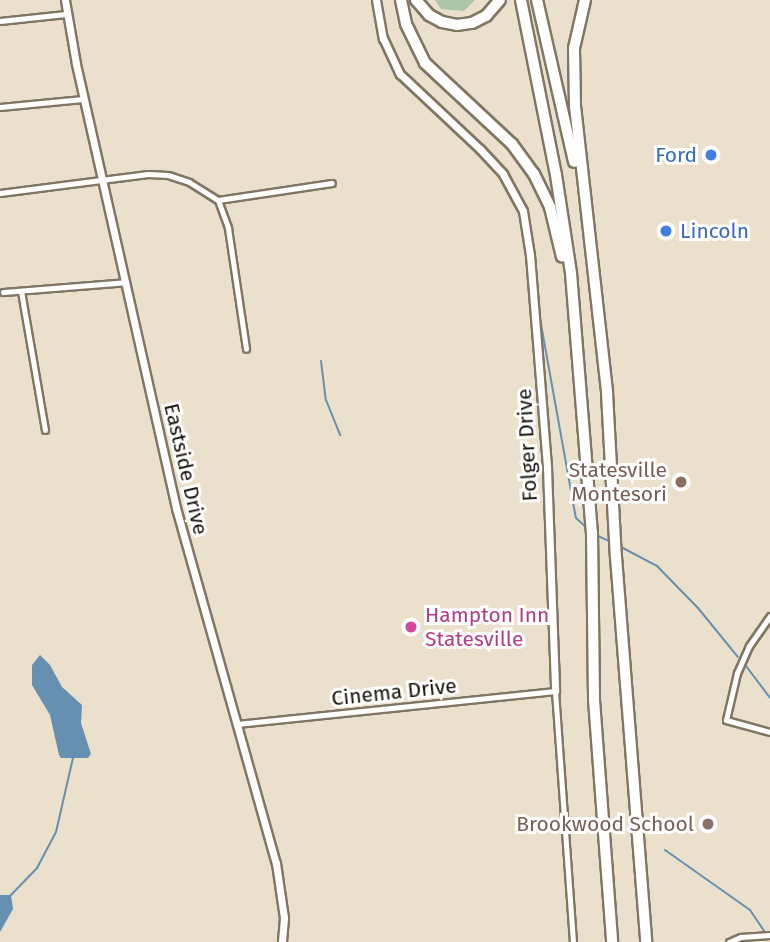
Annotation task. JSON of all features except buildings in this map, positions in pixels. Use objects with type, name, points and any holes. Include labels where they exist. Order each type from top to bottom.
[{"type":"highway","points":[[401,0],[405,24],[425,62],[512,145],[534,174],[550,207],[561,254],[584,431]]},
{"type":"highway","points":[[416,0],[429,15],[442,22],[457,25],[472,23],[486,16],[500,0]]},
{"type":"highway","points":[[522,0],[556,174],[570,265],[592,533],[594,714],[612,942]]},
{"type":"highway","points":[[537,0],[588,226]]},
{"type":"highway","points":[[585,0],[574,48],[575,106],[607,393],[616,557],[646,942]]},
{"type":"street","name":"Eastside Drive","points":[[65,0],[83,99],[176,508],[276,863],[284,918],[282,942]]},
{"type":"street","name":"Folger Drive","points":[[376,0],[383,38],[400,74],[503,174],[523,211],[530,255],[547,468],[555,691],[573,942]]},
{"type":"street","points":[[0,21],[66,14]]},
{"type":"street","points":[[0,107],[83,99]]},
{"type":"street","points":[[0,193],[148,174],[168,175],[204,189],[218,200],[228,228],[246,349]]},
{"type":"street","points":[[218,200],[332,183]]},
{"type":"street","points":[[3,292],[126,282]]},
{"type":"street","points":[[21,291],[45,430]]},
{"type":"street","points":[[770,617],[749,646],[737,673],[726,720],[770,732]]},
{"type":"street","name":"Cinema Drive","points":[[237,724],[555,691]]},
{"type":"street","points":[[729,942],[741,937],[770,935]]},
{"type":"green space","points":[[435,0],[475,0],[464,11],[441,9]]},
{"type":"water","points":[[40,655],[50,665],[62,687],[82,705],[81,723],[91,754],[88,758],[61,758],[59,755],[50,715],[32,685],[32,665]]},
{"type":"water","points":[[0,895],[11,895],[13,909],[0,932]]},
{"type":"waterway","points":[[537,302],[576,518],[586,527]]},
{"type":"waterway","points":[[321,361],[326,400],[340,435]]},
{"type":"waterway","points":[[596,535],[609,541]]},
{"type":"waterway","points":[[621,547],[657,566],[698,608],[738,657]]},
{"type":"waterway","points":[[746,666],[770,698]]},
{"type":"waterway","points":[[10,896],[37,868],[56,832],[73,758]]},
{"type":"waterway","points":[[665,850],[750,910],[766,934]]},
{"type":"place","name":"Ford","points":[[711,155]]},
{"type":"place","name":"Lincoln","points":[[666,231]]},
{"type":"place","name":"Statesville Montesori","points":[[681,482]]},
{"type":"place","name":"Hampton Inn Statesville","points":[[411,627]]},
{"type":"place","name":"Brookwood School","points":[[708,824]]}]
